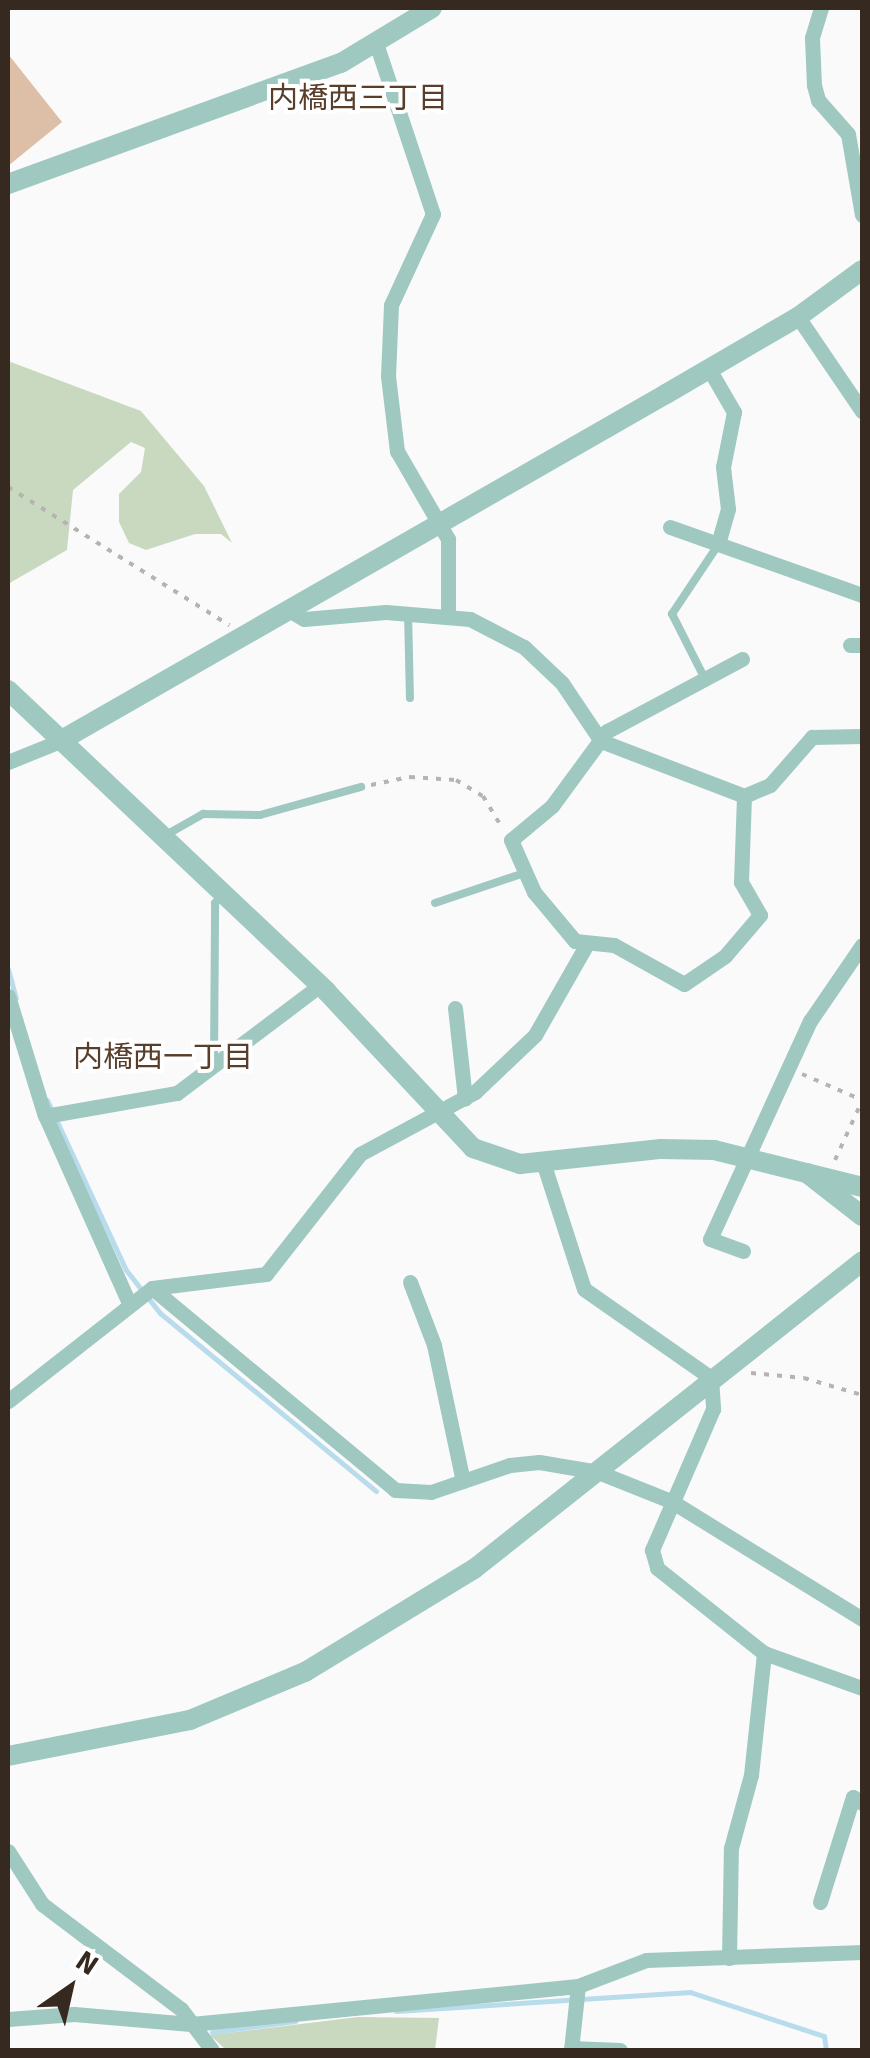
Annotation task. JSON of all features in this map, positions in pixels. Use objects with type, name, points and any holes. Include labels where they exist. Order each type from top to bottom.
[{"type":"street","points":[[8,184],[377,46],[432,8]]},
{"type":"street","points":[[821,8],[812,38],[814,85],[818,100],[848,134],[862,215]]},
{"type":"street","points":[[377,46],[433,214],[391,305],[388,376],[397,451],[435,524],[448,539],[448,613]]},
{"type":"street","points":[[8,762],[60,740],[246,636],[709,369],[798,316],[862,270]]},
{"type":"street","points":[[798,316],[862,411]]},
{"type":"street","points":[[709,369],[734,412],[723,467],[728,509],[718,544]]},
{"type":"street","points":[[670,527],[862,595]]},
{"type":"street","points":[[289,610],[304,619],[448,613],[524,647],[562,683],[601,741],[744,796],[770,785],[812,737],[862,736]]},
{"type":"street","points":[[742,660],[607,731],[552,806],[511,840],[560,928],[587,944],[614,945],[684,984],[725,956],[760,915],[741,882],[744,796]]},
{"type":"street","points":[[8,690],[319,986],[473,1148],[498,1160],[543,1162],[661,1148],[752,1156],[862,1187]]},
{"type":"street","points":[[8,1402],[128,1301],[152,1288],[266,1274],[360,1154],[465,1098],[535,1035],[587,944]]},
{"type":"street","points":[[742,1251],[710,1239],[752,1156],[810,1021],[862,945]]},
{"type":"street","points":[[45,1116],[162,1098],[215,1065],[319,986]]},
{"type":"street","points":[[8,996],[45,1116],[128,1301]]},
{"type":"street","points":[[455,1008],[465,1098]]},
{"type":"street","points":[[543,1162],[584,1289],[711,1378]]},
{"type":"street","points":[[806,1171],[862,1216]]},
{"type":"street","points":[[8,1756],[190,1720],[305,1672],[474,1570],[862,1261]]},
{"type":"street","points":[[410,1282],[434,1344],[463,1481]]},
{"type":"street","points":[[152,1288],[395,1490],[410,1495],[539,1462],[598,1472],[671,1501],[862,1618]]},
{"type":"street","points":[[711,1378],[712,1410],[652,1550],[657,1568],[764,1654],[862,1688]]},
{"type":"street","points":[[729,1958],[731,1848],[751,1775],[764,1654]]},
{"type":"street","points":[[820,1902],[853,1798],[862,1803]]},
{"type":"street","points":[[8,1851],[42,1904],[124,1962],[191,2024],[212,2050]]},
{"type":"street","points":[[8,2019],[74,2014],[191,2024],[578,1986],[646,1960],[862,1952]]},
{"type":"street","points":[[578,1986],[571,2049],[620,2050]]},
{"type":"lane","points":[[705,679],[672,614],[718,544]]},
{"type":"lane","points":[[408,612],[410,698]]},
{"type":"lane","points":[[163,838],[203,814],[260,815],[361,787]]},
{"type":"lane","points":[[435,903],[528,872]]},
{"type":"lane","points":[[215,1065],[215,903],[223,894]]},
{"type":"path","points":[[8,486],[246,636]]},
{"type":"path","points":[[361,787],[410,777],[456,780],[483,796],[511,840]]},
{"type":"path","points":[[789,1068],[862,1100],[828,1178]]},
{"type":"path","points":[[735,1359],[759,1377],[804,1378],[862,1395]]},
{"type":"green space","points":[[8,361],[141,411],[204,486],[232,543],[221,534],[195,534],[146,550],[129,543],[119,522],[119,494],[141,472],[145,448],[131,442],[73,490],[67,550],[8,584]]},
{"type":"green space","points":[[358,2017],[439,2018],[435,2050],[226,2050],[210,2035]]},
{"type":"building","points":[[8,54],[62,122],[8,166]]},
{"type":"waterway","points":[[8,969],[16,998]]},
{"type":"waterway","points":[[47,1100],[126,1270],[160,1313],[376,1491]]},
{"type":"waterway","points":[[396,2011],[690,1992],[824,2036],[826,2050]]},
{"type":"waterway","points":[[212,2032],[295,2021]]},
{"type":"district","name":"内橋西三丁目","points":[[358,99]]},
{"type":"district","name":"内橋西一丁目","points":[[163,1058]]}]
